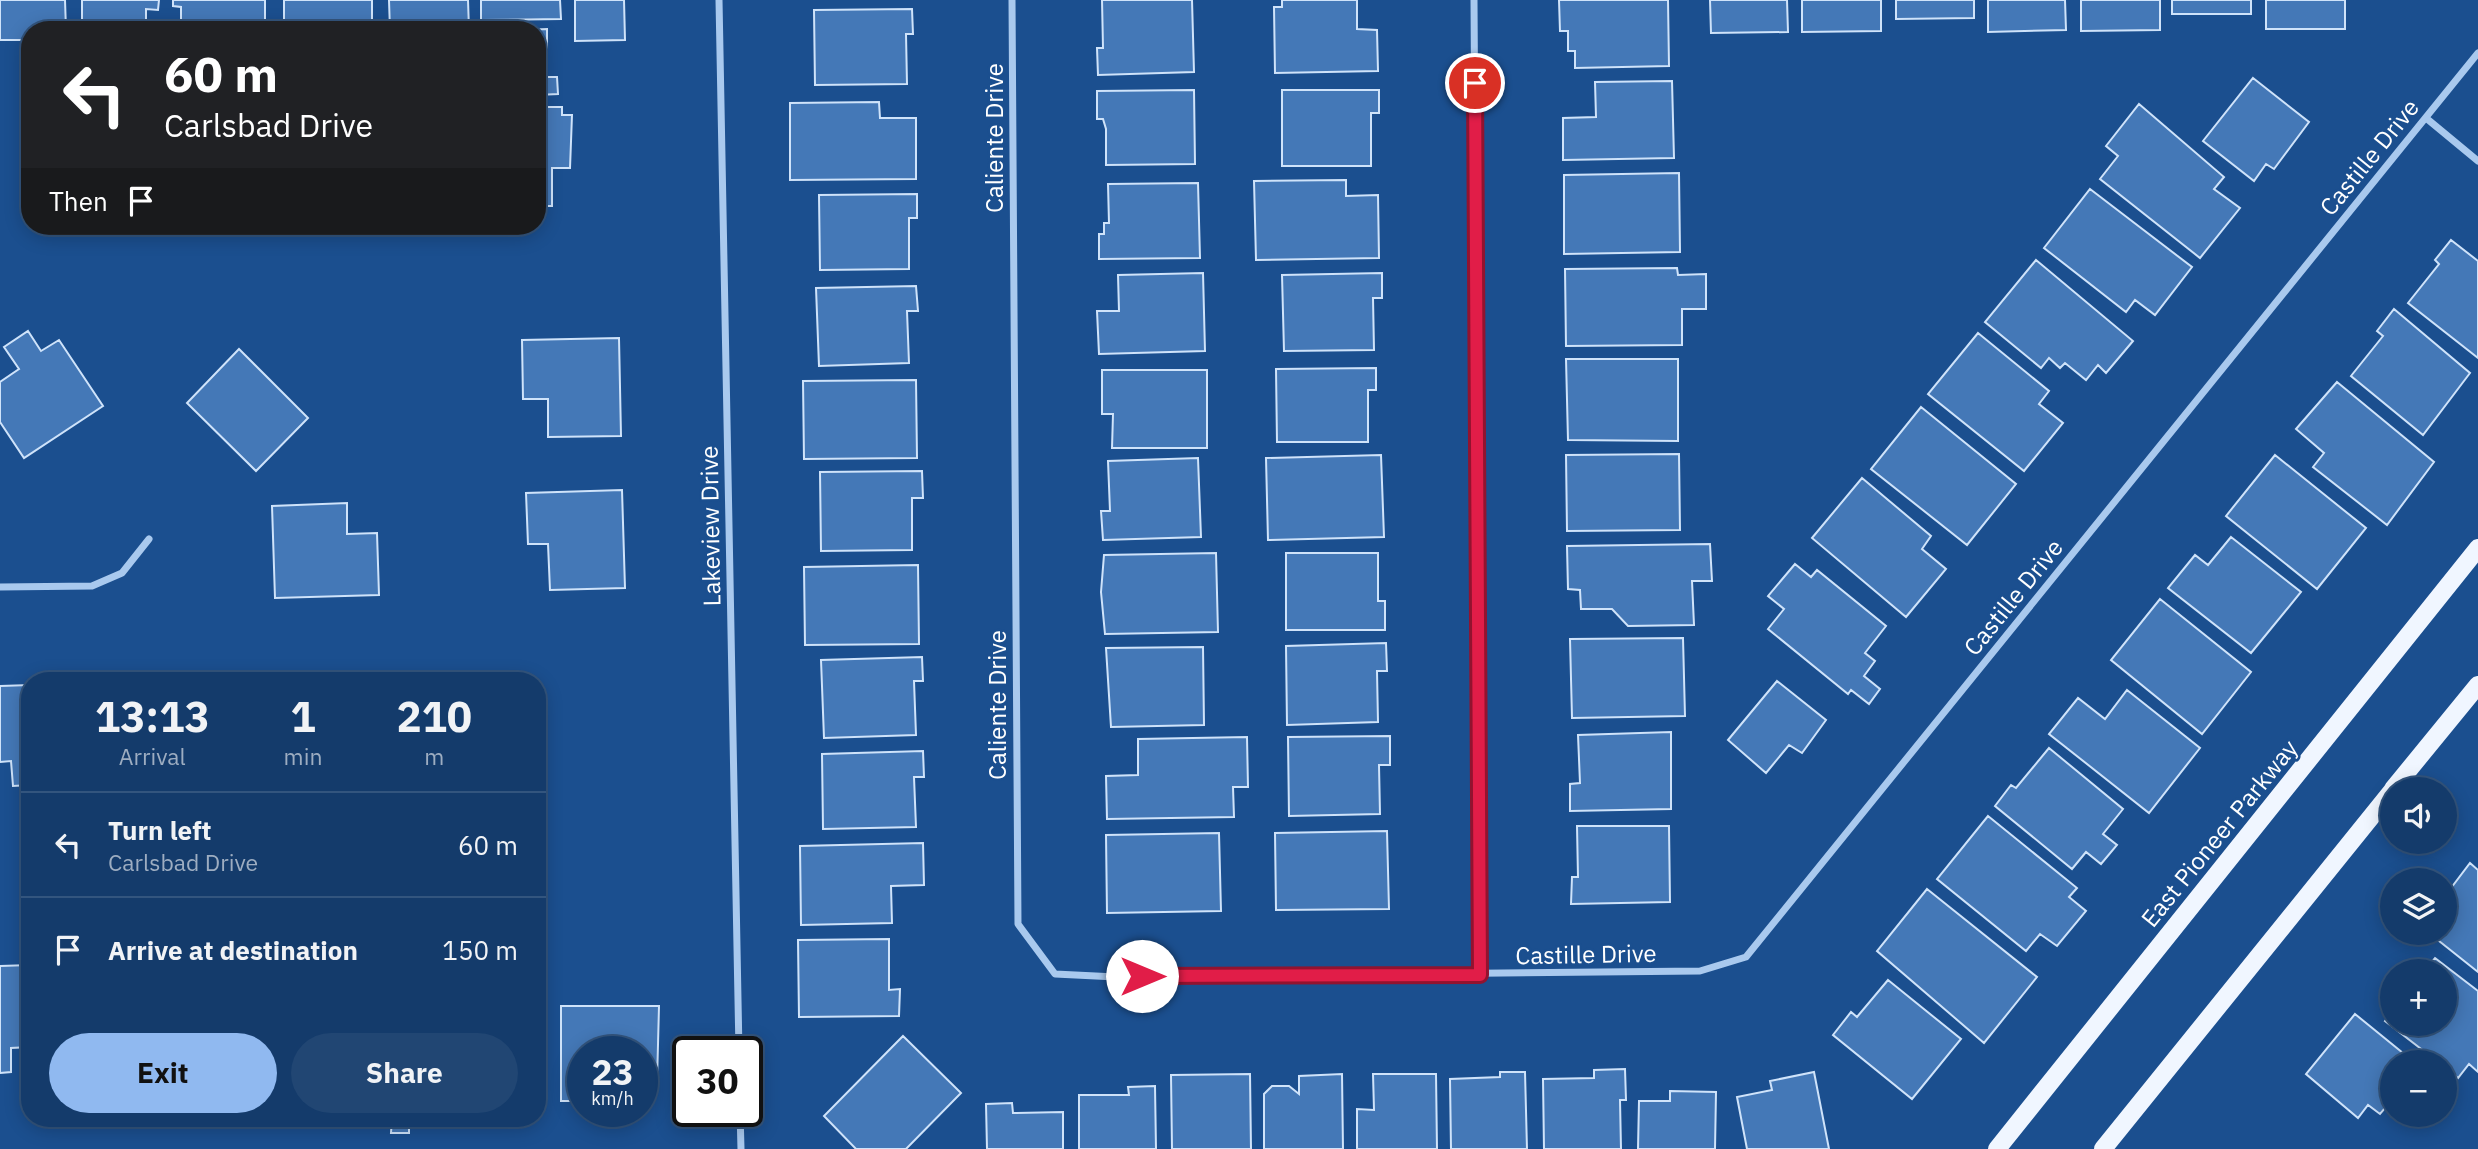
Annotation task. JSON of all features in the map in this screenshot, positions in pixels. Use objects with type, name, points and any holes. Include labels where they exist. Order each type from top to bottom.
[{"type":"main road","name":"East Pioneer Parkway","points":[[1997,1149],[2478,548]]},
{"type":"main road","points":[[2403,777],[2478,684]]},
{"type":"main road","points":[[2103,1149],[2380,806]]},
{"type":"street","name":"Lakeview Drive","points":[[719,0],[739,1036]]},
{"type":"street","name":"Caliente Drive","points":[[1012,0],[1018,924],[1055,974],[1480,975]]},
{"type":"street","points":[[1474,0],[1480,975]]},
{"type":"street","name":"Castille Drive","points":[[1480,975],[1700,971],[1746,957],[2478,53]]},
{"type":"street","points":[[2426,118],[2478,162]]},
{"type":"street","points":[[0,587],[92,586],[122,573],[149,539]]},
{"type":"street","points":[[740,1127],[741,1149]]},
{"type":"building","points":[[0,0],[65,0],[66,21],[21,21],[21,40],[0,40]]},
{"type":"building","points":[[82,0],[159,0],[158,10],[146,9],[146,21],[82,21]]},
{"type":"building","points":[[173,0],[265,0],[265,21],[181,21],[181,7],[173,6]]},
{"type":"building","points":[[284,0],[372,0],[372,21],[284,21]]},
{"type":"building","points":[[389,0],[468,0],[469,21],[390,21]]},
{"type":"building","points":[[481,0],[560,0],[561,19],[481,20]]},
{"type":"building","points":[[575,0],[624,0],[625,40],[575,41]]},
{"type":"building","points":[[1102,0],[1192,0],[1194,72],[1098,75],[1097,48],[1103,48]]},
{"type":"building","points":[[1282,0],[1357,0],[1357,29],[1377,30],[1378,71],[1275,73],[1274,7],[1282,7]]},
{"type":"building","points":[[1559,0],[1668,0],[1669,66],[1575,68],[1575,51],[1568,51],[1568,31],[1560,31]]},
{"type":"building","points":[[1710,0],[1787,0],[1788,32],[1711,33]]},
{"type":"building","points":[[1802,0],[1881,0],[1881,31],[1802,32]]},
{"type":"building","points":[[1896,0],[1974,0],[1974,18],[1896,19]]},
{"type":"building","points":[[1988,0],[2065,0],[2066,30],[1988,32]]},
{"type":"building","points":[[2081,0],[2160,0],[2160,30],[2081,31]]},
{"type":"building","points":[[2172,0],[2251,0],[2251,14],[2172,14]]},
{"type":"building","points":[[2266,0],[2345,0],[2345,29],[2266,29]]},
{"type":"building","points":[[912,9],[913,34],[906,34],[907,84],[815,85],[814,10]]},
{"type":"building","points":[[546,29],[547,77],[557,77],[558,94],[546,95]]},
{"type":"building","points":[[2253,78],[2309,122],[2274,169],[2266,164],[2254,181],[2203,141]]},
{"type":"building","points":[[1672,81],[1674,158],[1563,160],[1563,118],[1596,117],[1595,82]]},
{"type":"building","points":[[1194,90],[1195,164],[1106,165],[1106,129],[1103,119],[1097,119],[1097,91]]},
{"type":"building","points":[[1282,90],[1379,90],[1379,113],[1371,113],[1371,166],[1282,166]]},
{"type":"building","points":[[879,102],[880,118],[916,118],[916,179],[790,180],[790,103]]},
{"type":"building","points":[[2139,104],[2224,177],[2214,189],[2240,208],[2200,258],[2100,179],[2118,156],[2106,146]]},
{"type":"building","points":[[546,107],[562,107],[562,115],[572,115],[570,168],[552,168],[552,206],[546,206]]},
{"type":"building","points":[[1679,173],[1680,252],[1564,254],[1564,175]]},
{"type":"building","points":[[1346,180],[1346,196],[1378,195],[1379,258],[1256,260],[1254,181]]},
{"type":"building","points":[[1198,183],[1200,258],[1099,259],[1099,234],[1104,234],[1104,223],[1109,223],[1108,184]]},
{"type":"building","points":[[2090,189],[2192,267],[2155,315],[2135,300],[2126,312],[2044,248]]},
{"type":"building","points":[[917,194],[917,218],[909,218],[909,269],[820,270],[819,195]]},
{"type":"building","points":[[2451,240],[2478,261],[2478,358],[2408,303],[2439,264],[2435,260]]},
{"type":"building","points":[[2036,260],[2133,341],[2106,373],[2098,365],[2086,380],[2065,363],[2060,368],[2049,358],[2041,368],[1985,322]]},
{"type":"building","points":[[1677,268],[1678,275],[1706,274],[1706,309],[1682,309],[1682,345],[1566,346],[1565,269]]},
{"type":"building","points":[[1203,273],[1205,351],[1099,354],[1097,311],[1119,311],[1118,275]]},
{"type":"building","points":[[1382,273],[1382,298],[1373,298],[1374,350],[1284,351],[1282,275]]},
{"type":"building","points":[[916,286],[918,311],[907,311],[909,363],[819,366],[816,288]]},
{"type":"building","points":[[2394,309],[2470,373],[2423,435],[2351,376],[2383,336],[2377,331]]},
{"type":"building","points":[[28,331],[41,351],[59,340],[103,406],[24,458],[0,422],[0,382],[19,369],[4,347]]},
{"type":"building","points":[[1978,333],[2049,391],[2039,404],[2063,423],[2024,471],[1928,394]]},
{"type":"building","points":[[619,338],[621,436],[548,437],[548,399],[523,399],[522,340]]},
{"type":"building","points":[[239,349],[308,418],[256,471],[187,403]]},
{"type":"building","points":[[1566,359],[1678,359],[1678,441],[1568,440]]},
{"type":"building","points":[[1376,368],[1376,390],[1368,390],[1368,442],[1277,442],[1276,369]]},
{"type":"building","points":[[1102,370],[1207,370],[1207,448],[1112,448],[1113,414],[1102,414]]},
{"type":"building","points":[[916,380],[917,458],[804,459],[803,381]]},
{"type":"building","points":[[2337,382],[2434,462],[2387,525],[2313,467],[2324,453],[2296,429]]},
{"type":"building","points":[[1921,407],[2016,484],[1967,545],[1871,469]]},
{"type":"building","points":[[1679,454],[1680,530],[1567,531],[1566,455]]},
{"type":"building","points":[[1381,455],[1384,537],[1268,540],[1266,458]]},
{"type":"building","points":[[2275,455],[2366,528],[2317,589],[2226,516]]},
{"type":"building","points":[[1198,458],[1201,537],[1103,540],[1101,511],[1110,511],[1108,461]]},
{"type":"building","points":[[922,471],[923,498],[912,498],[912,550],[821,551],[820,472]]},
{"type":"building","points":[[1862,478],[1931,536],[1922,549],[1946,569],[1906,617],[1812,538]]},
{"type":"building","points":[[622,490],[625,588],[550,590],[548,544],[528,544],[526,493]]},
{"type":"building","points":[[347,503],[347,534],[377,533],[379,595],[275,598],[272,506]]},
{"type":"building","points":[[2231,537],[2301,592],[2251,653],[2168,588],[2195,555],[2208,565]]},
{"type":"building","points":[[1710,544],[1712,581],[1692,581],[1694,625],[1628,626],[1612,609],[1581,609],[1580,590],[1568,589],[1567,546]]},
{"type":"building","points":[[1216,553],[1218,632],[1105,634],[1101,592],[1104,555]]},
{"type":"building","points":[[1286,553],[1378,553],[1378,601],[1385,601],[1385,630],[1286,630]]},
{"type":"building","points":[[1795,564],[1811,577],[1817,570],[1886,626],[1865,653],[1875,661],[1864,676],[1880,689],[1869,704],[1851,690],[1848,694],[1768,629],[1784,609],[1768,596]]},
{"type":"building","points":[[918,565],[919,644],[805,645],[804,567]]},
{"type":"building","points":[[2160,599],[2251,672],[2202,734],[2111,660]]},
{"type":"building","points":[[1683,638],[1685,716],[1572,718],[1570,639]]},
{"type":"building","points":[[1386,643],[1387,671],[1377,671],[1378,722],[1287,725],[1286,646]]},
{"type":"building","points":[[1203,647],[1204,725],[1111,727],[1106,648]]},
{"type":"building","points":[[922,657],[923,681],[914,681],[916,735],[824,738],[821,660]]},
{"type":"building","points":[[1777,681],[1826,720],[1802,753],[1789,745],[1766,773],[1728,740]]},
{"type":"building","points":[[21,685],[21,786],[13,786],[11,761],[0,762],[0,686]]},
{"type":"building","points":[[2127,690],[2200,748],[2149,813],[2049,734],[2078,698],[2105,719]]},
{"type":"building","points":[[1671,732],[1671,809],[1570,811],[1570,784],[1580,783],[1578,735]]},
{"type":"building","points":[[1390,736],[1390,765],[1379,765],[1380,814],[1289,816],[1288,737]]},
{"type":"building","points":[[1247,737],[1248,787],[1233,787],[1234,817],[1107,819],[1106,776],[1138,775],[1138,739]]},
{"type":"building","points":[[2049,748],[2123,809],[2103,834],[2117,845],[2101,864],[2086,852],[2072,869],[1995,806],[2011,785],[2016,788]]},
{"type":"building","points":[[923,751],[924,777],[914,777],[916,827],[823,829],[822,754]]},
{"type":"building","points":[[1988,816],[2077,888],[2069,897],[2086,911],[2057,946],[2040,934],[2026,951],[1937,879]]},
{"type":"building","points":[[1577,826],[1669,826],[1670,902],[1571,904],[1572,877],[1578,877]]},
{"type":"building","points":[[1387,831],[1389,909],[1276,910],[1275,833]]},
{"type":"building","points":[[1219,833],[1221,911],[1107,913],[1106,835]]},
{"type":"building","points":[[923,843],[924,885],[891,886],[892,923],[801,925],[800,846]]},
{"type":"building","points":[[2470,863],[2478,870],[2478,972],[2444,945],[2457,945],[2457,880]]},
{"type":"building","points":[[1927,889],[2037,977],[1984,1043],[1877,951]]},
{"type":"building","points":[[889,939],[889,990],[900,989],[899,1016],[799,1017],[798,940]]},
{"type":"building","points":[[21,965],[21,1047],[11,1048],[11,1072],[0,1073],[0,966]]},
{"type":"building","points":[[2457,975],[2478,991],[2478,1072],[2469,1064],[2458,1078],[2457,1050],[2422,1050],[2404,1036],[2457,1036]]},
{"type":"building","points":[[1888,980],[1961,1039],[1912,1099],[1833,1035],[1851,1012],[1857,1017]]},
{"type":"building","points":[[561,1006],[659,1006],[658,1044],[658,1036],[567,1036],[567,1101],[561,1101]]},
{"type":"building","points":[[2355,1014],[2399,1050],[2380,1050],[2380,1114],[2368,1105],[2358,1118],[2306,1074]]},
{"type":"building","points":[[903,1036],[961,1093],[906,1149],[856,1149],[824,1116]]},
{"type":"building","points":[[1625,1069],[1626,1100],[1620,1100],[1621,1149],[1544,1149],[1543,1079],[1594,1078],[1594,1070]]},
{"type":"building","points":[[1500,1072],[1525,1072],[1527,1149],[1451,1149],[1450,1079],[1500,1077]]},
{"type":"building","points":[[1814,1072],[1829,1149],[1747,1149],[1737,1097],[1772,1090],[1770,1081]]},
{"type":"building","points":[[1250,1074],[1251,1149],[1172,1149],[1171,1075]]},
{"type":"building","points":[[1342,1074],[1343,1149],[1264,1149],[1264,1094],[1272,1086],[1289,1086],[1299,1094],[1299,1076]]},
{"type":"building","points":[[1373,1074],[1436,1074],[1437,1149],[1357,1149],[1357,1109],[1374,1110]]},
{"type":"building","points":[[1155,1086],[1156,1149],[1079,1149],[1079,1095],[1129,1095],[1128,1087]]},
{"type":"building","points":[[1670,1091],[1716,1092],[1715,1149],[1638,1149],[1639,1101],[1670,1101]]},
{"type":"building","points":[[1012,1103],[1013,1113],[1063,1112],[1063,1149],[987,1149],[986,1104]]},
{"type":"building","points":[[391,1127],[409,1127],[409,1133],[391,1133]]},
{"type":"route","points":[[1142,976],[1480,975],[1475,83]]}]
